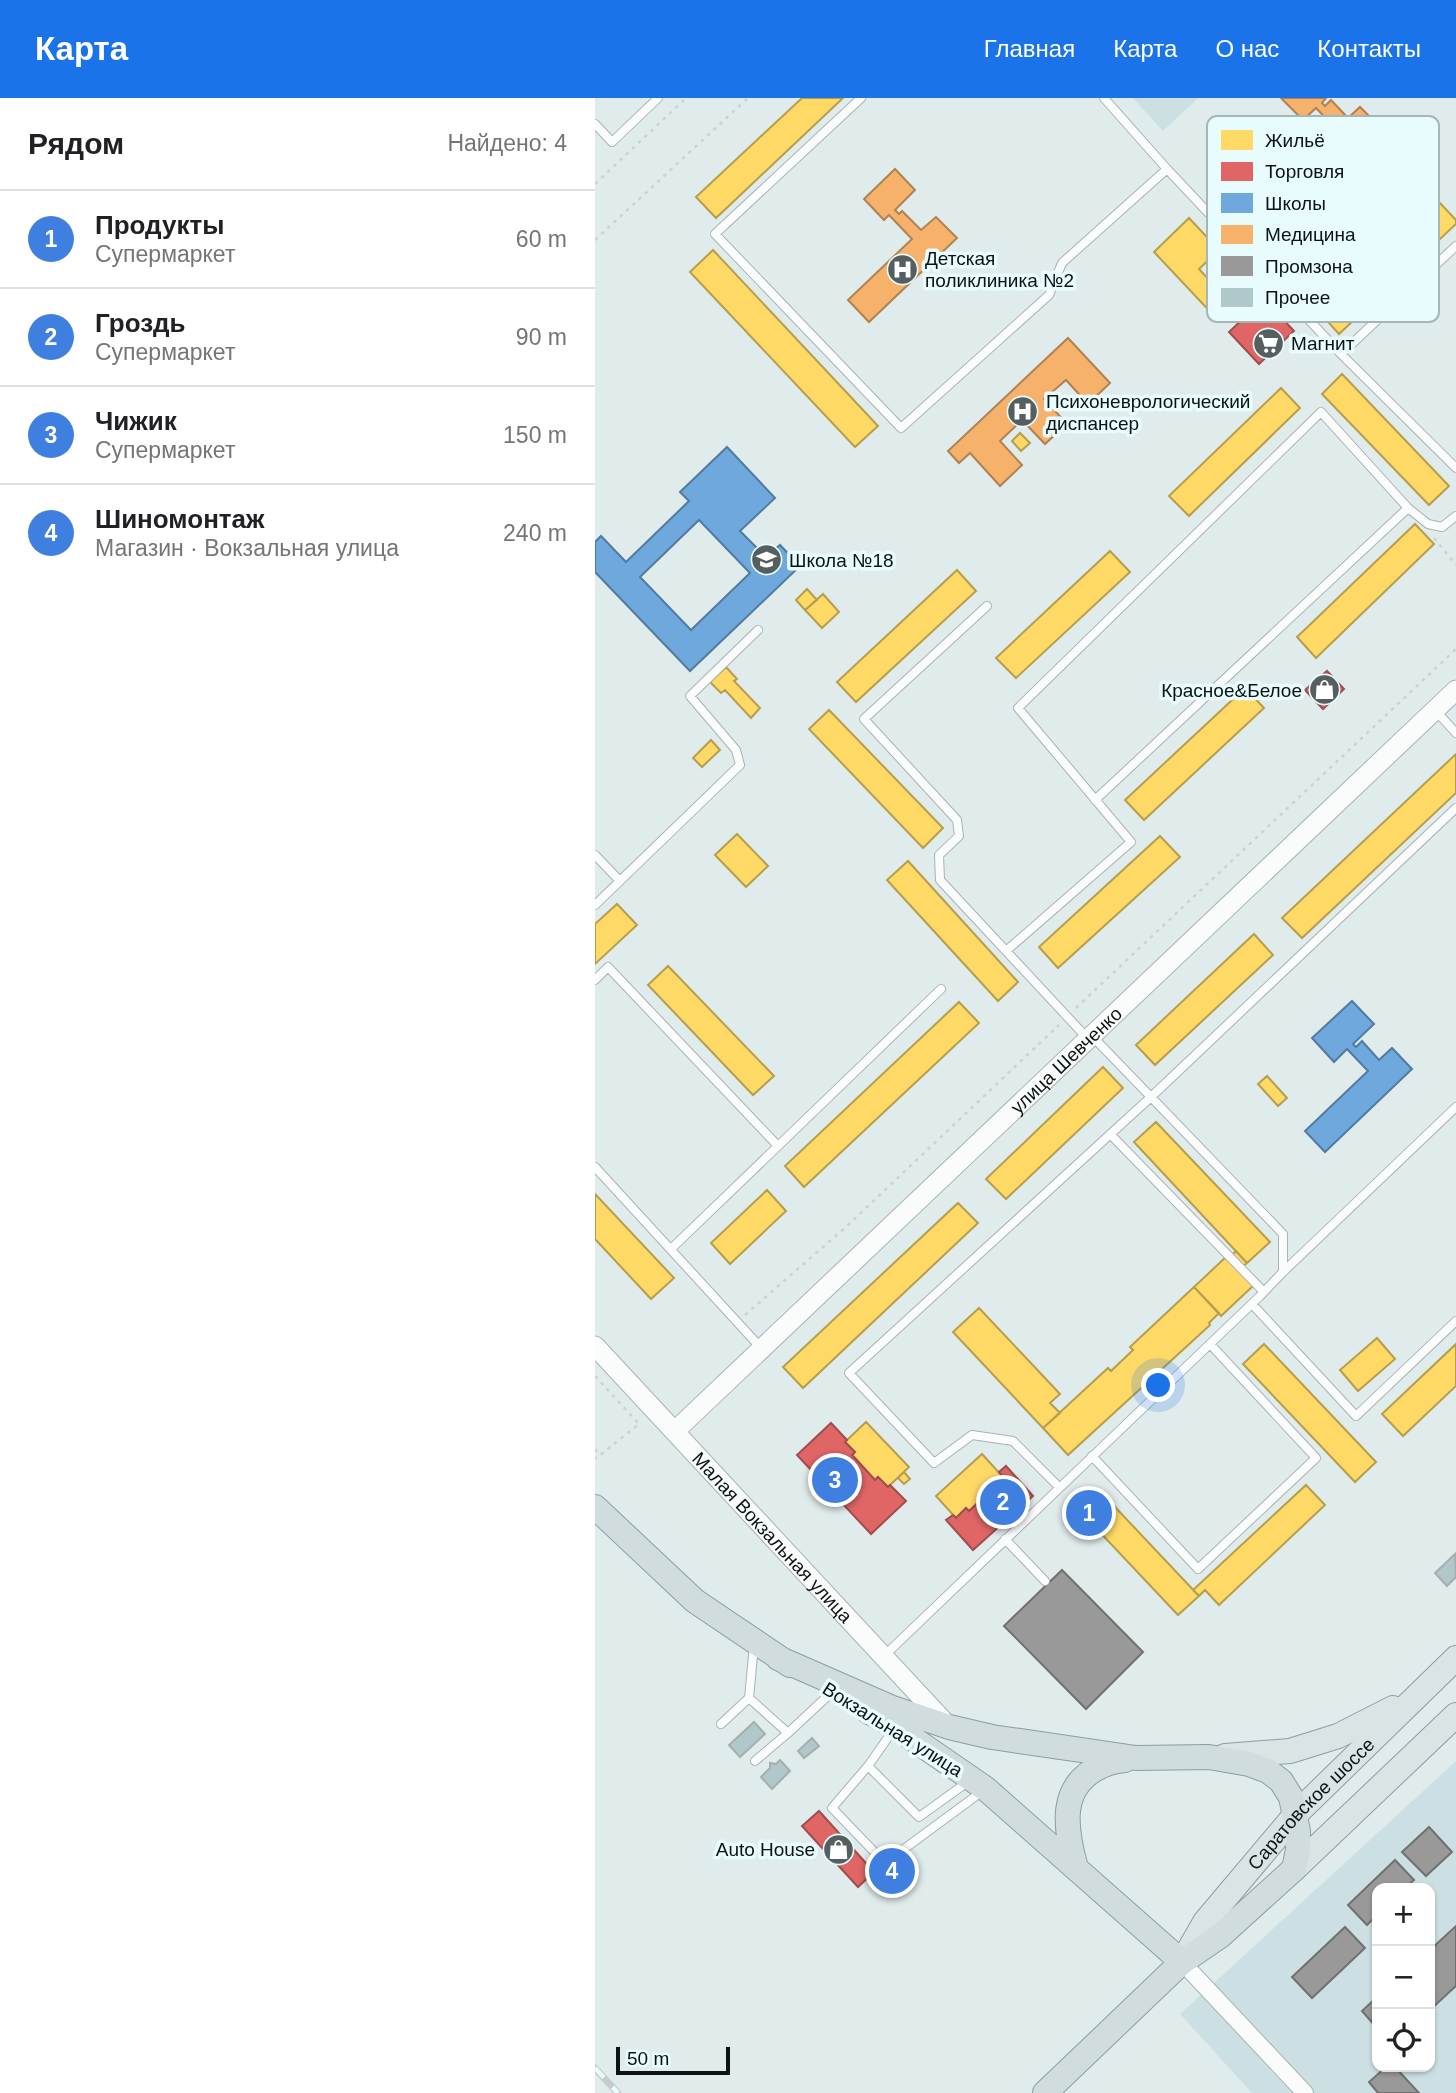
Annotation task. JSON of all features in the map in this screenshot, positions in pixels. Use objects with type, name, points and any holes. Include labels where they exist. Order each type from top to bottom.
[{"type":"highway","name":"Вокзальная улица","points":[[595,1507],[695,1601],[754,1642],[896,1727],[979,1784],[1182,1962]]},
{"type":"highway","points":[[778,1657],[890,1707],[949,1727],[992,1737],[1136,1758],[1209,1757],[1249,1764],[1281,1781],[1291,1797],[1296,1814],[1298,1850],[1294,1869]]},
{"type":"highway","points":[[1076,1868],[1067,1837],[1066,1813],[1072,1793],[1085,1776],[1104,1764],[1136,1758]]},
{"type":"highway","name":"Саратовское шоссе","points":[[1045,2093],[1182,1962],[1220,1936],[1294,1869]]},
{"type":"main road","name":"Саратовское шоссе","points":[[1182,1962],[1205,1922],[1296,1814],[1456,1658]]},
{"type":"main road","points":[[1209,1757],[1290,1751],[1338,1736],[1413,1699]]},
{"type":"main road","name":"Саратовское шоссе","points":[[1294,1869],[1456,1714]]},
{"type":"street","name":"улица Шевченко","points":[[675,1431],[1456,690]]},
{"type":"street","name":"Малая Вокзальная улица","points":[[595,1346],[949,1727]]},
{"type":"street","points":[[1182,1962],[1305,2093]]},
{"type":"lane","points":[[595,124],[612,142],[659,98]]},
{"type":"lane","points":[[861,98],[715,234],[901,428],[1049,295],[1062,263],[1167,169]]},
{"type":"lane","points":[[1104,98],[1207,212]]},
{"type":"lane","points":[[1439,262],[1456,246]]},
{"type":"lane","points":[[1311,322],[1456,468]]},
{"type":"lane","points":[[1341,354],[1375,322]]},
{"type":"lane","points":[[1006,951],[1131,842],[1018,708],[1321,412],[1408,508],[1428,524],[1442,527],[1456,516]]},
{"type":"lane","points":[[1095,800],[1408,508]]},
{"type":"lane","points":[[987,606],[865,719],[957,820],[959,836],[939,855],[940,880],[1067,1017],[1151,1097],[1283,1234],[1283,1272]]},
{"type":"lane","points":[[595,905],[740,765],[736,751],[689,696],[758,629]]},
{"type":"lane","points":[[1435,710],[1456,733]]},
{"type":"lane","points":[[1059,1487],[1013,1441],[972,1435],[934,1464],[849,1373],[1151,1097],[1456,808]]},
{"type":"lane","points":[[595,855],[620,881]]},
{"type":"lane","points":[[595,979],[608,967],[778,1146]]},
{"type":"lane","points":[[671,1249],[941,989]]},
{"type":"lane","points":[[884,1656],[1456,1107]]},
{"type":"lane","points":[[1110,1134],[1264,1292]]},
{"type":"lane","points":[[595,1167],[761,1348]]},
{"type":"lane","points":[[1252,1304],[1356,1416],[1456,1321]]},
{"type":"lane","points":[[1092,1456],[1198,1569],[1316,1458],[1209,1344]]},
{"type":"lane","points":[[1005,1539],[1045,1581]]},
{"type":"lane","points":[[721,1724],[749,1698],[754,1642]]},
{"type":"lane","points":[[755,1761],[833,1691]]},
{"type":"lane","points":[[749,1698],[788,1733]]},
{"type":"lane","points":[[896,1727],[868,1766],[832,1808],[885,1863],[979,1784]]},
{"type":"lane","points":[[868,1766],[919,1817],[979,1784]]},
{"type":"path","points":[[595,184],[686,98]]},
{"type":"path","points":[[595,240],[748,98]]},
{"type":"path","points":[[1428,524],[1433,537],[1456,565]]},
{"type":"path","points":[[737,1322],[846,1227],[1456,649]]},
{"type":"path","points":[[595,1376],[639,1424],[595,1459]]},
{"type":"path","points":[[595,1449],[600,1455]]},
{"type":"shaded area","points":[[1133,98],[1198,98],[1163,131]]},
{"type":"shaded area","points":[[1456,1761],[1456,2093],[1252,2093],[1180,2014]]},
{"type":"building: Жильё","points":[[802,98],[843,98],[716,218],[696,197]]},
{"type":"building: Жильё","points":[[1439,202],[1456,220],[1456,224],[1439,240]]},
{"type":"building: Жильё","points":[[1189,218],[1207,237],[1207,261],[1199,269],[1207,278],[1207,308],[1154,252]]},
{"type":"building: Жильё","points":[[713,250],[878,426],[855,447],[690,272]]},
{"type":"building: Жильё","points":[[1328,322],[1352,322],[1339,334]]},
{"type":"building: Жильё","points":[[1342,374],[1449,486],[1429,505],[1322,394]]},
{"type":"building: Жильё","points":[[1281,388],[1300,408],[1189,516],[1169,496]]},
{"type":"building: Жильё","points":[[1020,433],[1030,443],[1021,451],[1012,441]]},
{"type":"building: Жильё","points":[[1415,524],[1434,544],[1316,658],[1297,637]]},
{"type":"building: Жильё","points":[[1110,551],[1130,572],[1016,678],[996,658]]},
{"type":"building: Жильё","points":[[957,570],[976,591],[856,702],[837,682]]},
{"type":"building: Жильё","points":[[807,589],[817,600],[805,610],[796,600]]},
{"type":"building: Жильё","points":[[823,594],[839,612],[822,628],[805,610]]},
{"type":"building: Жильё","points":[[726,667],[737,679],[734,681],[760,708],[751,718],[725,690],[721,693],[710,682]]},
{"type":"building: Жильё","points":[[1245,688],[1264,708],[1144,820],[1125,800]]},
{"type":"building: Жильё","points":[[829,710],[943,828],[923,848],[809,729]]},
{"type":"building: Жильё","points":[[711,740],[720,750],[702,767],[693,758]]},
{"type":"building: Жильё","points":[[1456,754],[1456,793],[1302,938],[1282,918]]},
{"type":"building: Жильё","points":[[737,834],[768,866],[746,887],[715,855]]},
{"type":"building: Жильё","points":[[1160,836],[1180,857],[1058,968],[1039,947]]},
{"type":"building: Жильё","points":[[908,861],[1018,982],[998,1001],[887,880]]},
{"type":"building: Жильё","points":[[617,904],[637,925],[595,964],[595,924]]},
{"type":"building: Жильё","points":[[1254,934],[1273,955],[1155,1065],[1136,1045]]},
{"type":"building: Жильё","points":[[668,966],[774,1076],[753,1095],[648,985]]},
{"type":"building: Жильё","points":[[959,1002],[979,1023],[804,1187],[785,1166]]},
{"type":"building: Жильё","points":[[1103,1067],[1123,1088],[1006,1199],[986,1179]]},
{"type":"building: Жильё","points":[[1267,1076],[1287,1098],[1278,1106],[1258,1084]]},
{"type":"building: Жильё","points":[[1156,1122],[1270,1242],[1247,1263],[1134,1142]]},
{"type":"building: Жильё","points":[[767,1190],[786,1211],[730,1264],[711,1243]]},
{"type":"building: Жильё","points":[[595,1194],[674,1278],[651,1299],[595,1239]]},
{"type":"building: Жильё","points":[[958,1203],[978,1223],[803,1388],[783,1367]]},
{"type":"building: Жильё","points":[[1236,1251],[1247,1263],[1239,1270],[1254,1285],[1221,1316],[1194,1287]]},
{"type":"building: Жильё","points":[[1194,1287],[1219,1313],[1210,1325],[1068,1455],[1043,1428],[1108,1368],[1111,1371],[1133,1350],[1130,1347]]},
{"type":"building: Жильё","points":[[979,1308],[1060,1394],[1050,1403],[1060,1413],[1043,1428],[953,1332]]},
{"type":"building: Жильё","points":[[1377,1338],[1395,1359],[1358,1391],[1340,1370]]},
{"type":"building: Жильё","points":[[1264,1344],[1376,1462],[1355,1482],[1243,1364]]},
{"type":"building: Жильё","points":[[1456,1344],[1456,1386],[1403,1436],[1382,1414]]},
{"type":"building: Жильё","points":[[866,1422],[909,1467],[888,1487],[878,1477],[875,1480],[852,1455],[855,1452],[845,1442]]},
{"type":"building: Жильё","points":[[982,1454],[1002,1476],[992,1485],[994,1488],[969,1511],[966,1508],[956,1518],[936,1496]]},
{"type":"building: Жильё","points":[[904,1472],[910,1479],[904,1484],[898,1478]]},
{"type":"building: Жильё","points":[[1306,1485],[1325,1505],[1219,1605],[1205,1590],[1199,1596],[1193,1590]]},
{"type":"building: Жильё","points":[[1098,1489],[1199,1596],[1178,1615],[1077,1508]]},
{"type":"building: Торговля","points":[[1240,322],[1286,322],[1294,331],[1259,364],[1229,332]]},
{"type":"building: Торговля","name":"Красное&Белое","points":[[1327,671],[1344,689],[1323,709],[1305,690]]},
{"type":"building: Торговля","points":[[831,1423],[855,1452],[852,1455],[875,1480],[878,1477],[888,1487],[890,1485],[906,1501],[871,1534],[797,1455]]},
{"type":"building: Торговля","points":[[1006,1466],[1033,1496],[973,1550],[946,1520],[953,1515],[956,1518],[966,1508],[969,1511],[994,1488],[992,1485],[1002,1476],[999,1472]]},
{"type":"building: Торговля","name":"Auto House","points":[[819,1811],[874,1872],[858,1887],[802,1826]]},
{"type":"building: Торговля","points":[[898,1861],[904,1868],[886,1882],[880,1875]]},
{"type":"building: Школы","name":"Школа №18","points":[[727,447],[775,498],[740,531],[766,557],[780,545],[800,566],[690,671],[595,572],[595,542],[601,536],[626,562],[689,501],[680,492]],"holes":[[[699,520],[750,573],[691,630],[640,577]]]},
{"type":"building: Школы","points":[[1352,1001],[1374,1024],[1353,1044],[1356,1047],[1362,1041],[1379,1060],[1392,1048],[1412,1069],[1325,1152],[1305,1131],[1368,1071],[1347,1049],[1334,1062],[1312,1038]]},
{"type":"building: Медицина","points":[[1281,98],[1326,98],[1322,103],[1325,106],[1331,100],[1346,116],[1324,116],[1316,108],[1307,116],[1299,116]]},
{"type":"building: Медицина","points":[[1360,107],[1369,116],[1350,116]]},
{"type":"building: Медицина","name":"Детская поликлиника №2","points":[[895,169],[915,190],[895,210],[899,214],[902,211],[921,230],[936,217],[957,238],[869,322],[848,300],[912,239],[889,215],[884,220],[864,199]]},
{"type":"building: Медицина","name":"Психоневрологический диспансер","points":[[1068,338],[1110,383],[1088,404],[1066,380],[1044,399],[1067,424],[1045,444],[1022,420],[1000,441],[1022,465],[1000,486],[970,453],[959,463],[948,451]]},
{"type":"building: Промзона","points":[[1062,1570],[1143,1652],[1086,1709],[1004,1626]]},
{"type":"building: Промзона","points":[[1429,1827],[1452,1852],[1426,1876],[1402,1852]]},
{"type":"building: Промзона","points":[[1395,1860],[1414,1880],[1411,1883],[1372,1883],[1372,1920],[1367,1925],[1348,1905]]},
{"type":"building: Промзона","points":[[1456,1926],[1456,1986],[1435,2005],[1435,1946]]},
{"type":"building: Промзона","points":[[1345,1927],[1365,1948],[1312,1998],[1292,1977]]},
{"type":"building: Промзона","points":[[1372,2002],[1372,2022],[1362,2011]]},
{"type":"building: Промзона","points":[[1380,2072],[1400,2072],[1419,2093],[1378,2093],[1369,2082]]},
{"type":"building: Прочее","points":[[1455,1554],[1456,1577],[1447,1586],[1435,1573]]},
{"type":"building: Прочее","points":[[754,1722],[765,1734],[740,1757],[729,1745]]},
{"type":"building: Прочее","points":[[812,1738],[819,1746],[804,1758],[798,1751]]},
{"type":"building: Прочее","points":[[780,1760],[790,1771],[772,1789],[761,1777],[770,1768],[770,1763],[776,1764]]},
{"type":"railway","points":[[595,2068],[618,2093]]},
{"type":"place","name":"Детская поликлиника №2","points":[[902,269]]},
{"type":"place","name":"Магнит","points":[[1268,343]]},
{"type":"place","name":"Психоневрологический диспансер","points":[[1023,412]]},
{"type":"place","name":"Школа №18","points":[[766,560]]},
{"type":"place","name":"Красное&Белое","points":[[1325,690]]},
{"type":"place","name":"Чижик","points":[[835,1480]]},
{"type":"place","name":"Гроздь","points":[[1003,1502]]},
{"type":"place","name":"Продукты","points":[[1089,1513]]},
{"type":"place","name":"Auto House","points":[[838,1849]]},
{"type":"place","name":"Шиномонтаж","points":[[892,1871]]}]
